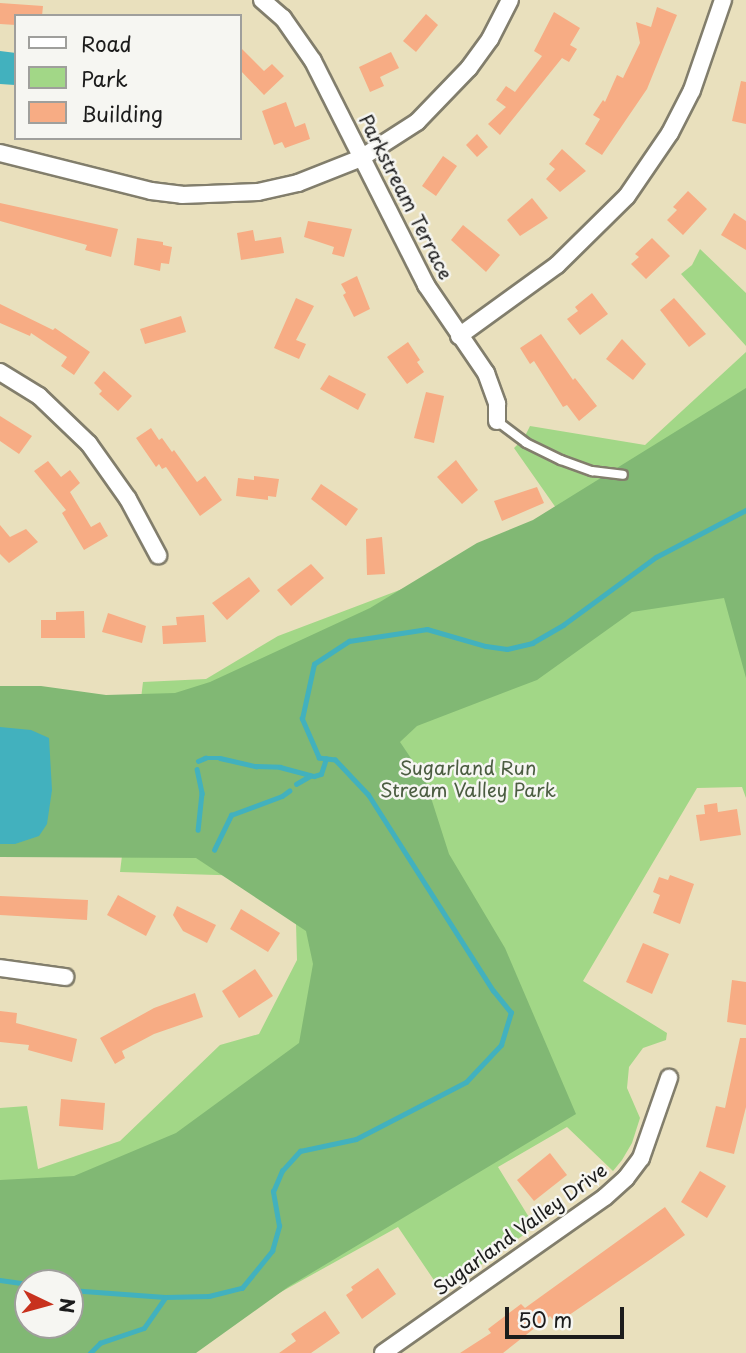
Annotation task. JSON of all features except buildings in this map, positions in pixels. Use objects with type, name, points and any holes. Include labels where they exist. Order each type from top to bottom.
[{"type":"street","name":"Parkstream Terrace","points":[[262,0],[300,40],[426,285],[493,388],[497,421]]},
{"type":"street","points":[[0,153],[151,191],[182,195],[258,192],[298,183],[361,158],[417,122],[444,96],[490,39],[510,0]]},
{"type":"street","points":[[459,336],[557,265],[627,196],[670,133],[692,90],[709,48],[723,0]]},
{"type":"street","points":[[0,372],[39,396],[89,444],[128,499],[158,555]]},
{"type":"street","points":[[0,968],[65,977]]},
{"type":"street","name":"Sugarland Valley Drive","points":[[383,1353],[605,1197],[626,1178],[640,1158],[669,1078]]},
{"type":"lane","points":[[497,421],[526,443],[561,460],[592,471],[623,475]]},
{"type":"green space","points":[[700,249],[746,293],[746,346],[681,274],[692,265]]},
{"type":"green space","name":"Sugarland Run Stream Valley Park","points":[[746,352],[746,798],[742,787],[697,788],[583,981],[667,1033],[666,1040],[643,1048],[629,1067],[627,1088],[640,1118],[632,1143],[613,1171],[567,1127],[498,1167],[535,1227],[442,1292],[398,1227],[171,1353],[0,1353],[0,1108],[27,1106],[38,1169],[120,1141],[220,1045],[259,1034],[297,960],[295,887],[249,876],[120,872],[143,682],[206,679],[278,636],[426,580],[575,535],[514,448],[524,438],[530,426],[645,445]]},
{"type":"green space","name":"Sugarland Run Stream Valley Park","points":[[746,388],[746,678],[724,598],[632,612],[537,680],[417,726],[400,742],[425,779],[449,854],[505,948],[576,1114],[288,1287],[196,1353],[0,1353],[0,1180],[74,1176],[176,1133],[299,1043],[313,964],[306,931],[196,858],[0,857],[0,686],[41,686],[106,695],[175,693],[210,682],[370,608],[477,543],[533,520]]},
{"type":"water","points":[[0,51],[14,53],[14,85],[0,84]]},
{"type":"water","points":[[0,727],[31,730],[49,738],[52,790],[47,824],[39,836],[15,844],[0,844]]},
{"type":"waterway","points":[[84,1291],[165,1297],[209,1296],[242,1288],[272,1251],[279,1226],[273,1192],[282,1171],[300,1151],[356,1139],[466,1082],[501,1045],[511,1013],[493,991],[368,795],[335,760],[319,758],[302,719],[314,664],[349,641],[427,629],[486,646],[507,649],[532,643],[563,625],[656,557],[746,510]]},
{"type":"waterway","points":[[198,761],[220,758],[256,766],[280,767],[314,776],[321,774],[326,759]]},
{"type":"waterway","points":[[197,769],[202,793],[198,830]]},
{"type":"waterway","points":[[296,784],[310,776]]},
{"type":"waterway","points":[[214,850],[231,815],[289,791]]},
{"type":"waterway","points":[[0,1280],[14,1282]]},
{"type":"waterway","points":[[90,1353],[100,1343],[144,1328],[165,1298]]}]
